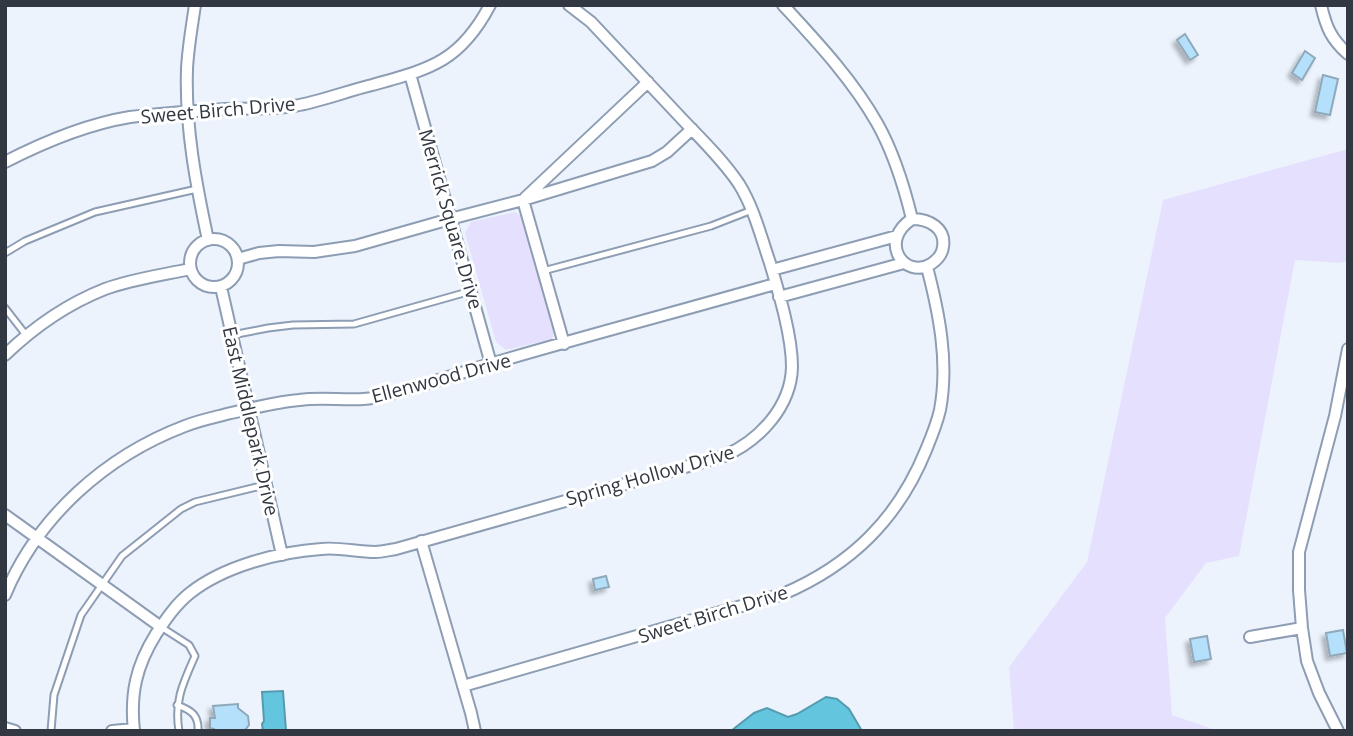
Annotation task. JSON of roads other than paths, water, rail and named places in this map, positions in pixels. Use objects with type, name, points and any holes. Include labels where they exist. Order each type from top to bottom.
[{"type":"street","points":[[195,5],[187,70],[188,111],[197,189],[208,240]]},
{"type":"street","name":"Sweet Birch Drive","points":[[5,162],[72,133],[127,118],[188,111],[296,105],[410,74],[443,60],[461,46],[478,27],[490,5]]},
{"type":"street","name":"Spring Hollow Drive","points":[[134,730],[132,706],[135,683],[147,648],[175,607],[191,592],[219,575],[282,555],[322,549],[377,552],[396,549],[724,456],[741,448],[770,422],[785,399],[792,371],[791,349],[772,270],[752,210],[739,184],[715,153],[592,22],[569,5]]},
{"type":"street","points":[[783,5],[854,86],[878,125],[900,174],[912,219]]},
{"type":"street","points":[[1321,5],[1326,25],[1336,43],[1348,54]]},
{"type":"street","name":"Merrick Square Drive","points":[[410,74],[491,364]]},
{"type":"street","points":[[523,200],[648,82]]},
{"type":"street","points":[[238,259],[259,253],[314,252],[355,246],[523,200],[652,162],[692,129]]},
{"type":"street","points":[[523,200],[564,344]]},
{"type":"street","points":[[912,219],[929,221],[939,229],[943,239],[943,251],[936,261],[926,267],[915,268],[904,263],[897,253],[895,242],[898,231],[912,219]]},
{"type":"street","points":[[772,270],[897,236]]},
{"type":"street","points":[[208,240],[224,241],[233,248],[238,259],[237,271],[231,281],[221,287],[210,287],[199,282],[190,269],[193,250],[201,242],[208,240]]},
{"type":"street","points":[[779,297],[904,263]]},
{"type":"street","name":"Sweet Birch Drive","points":[[463,686],[783,594],[810,583],[851,554],[873,534],[895,507],[917,472],[939,411],[942,382],[940,322],[926,267]]},
{"type":"street","points":[[5,355],[26,335],[77,302],[135,280],[190,269]]},
{"type":"street","name":"Ellenwood Drive","points":[[5,595],[37,538],[78,491],[128,453],[188,425],[248,409],[299,400],[357,400],[379,397],[775,284]]},
{"type":"street","name":"East Middlepark Drive","points":[[221,287],[282,555]]},
{"type":"street","points":[[1338,731],[1307,662],[1299,590],[1299,552],[1335,416],[1348,349]]},
{"type":"street","points":[[5,515],[161,627]]},
{"type":"street","points":[[421,541],[475,731]]},
{"type":"street","points":[[1250,638],[1302,628]]},
{"type":"street","points":[[5,728],[15,731]]},
{"type":"street","points":[[112,731],[134,730]]},
{"type":"lane","points":[[5,253],[25,241],[95,212],[197,189]]},
{"type":"lane","points":[[543,271],[711,226],[752,210]]},
{"type":"lane","points":[[232,335],[293,325],[354,324],[471,291]]},
{"type":"lane","points":[[5,308],[26,335]]},
{"type":"lane","points":[[51,731],[54,695],[81,615],[122,556],[181,509],[195,502],[265,485]]},
{"type":"lane","points":[[161,627],[189,645],[195,656],[181,688],[177,705],[179,731]]},
{"type":"lane","points":[[177,705],[190,710],[197,717],[198,731]]},
{"type":"water","points":[[283,691],[286,731],[263,731],[262,692]]},
{"type":"water","points":[[826,697],[837,699],[849,709],[862,731],[731,731],[754,713],[767,708],[788,717]]}]
